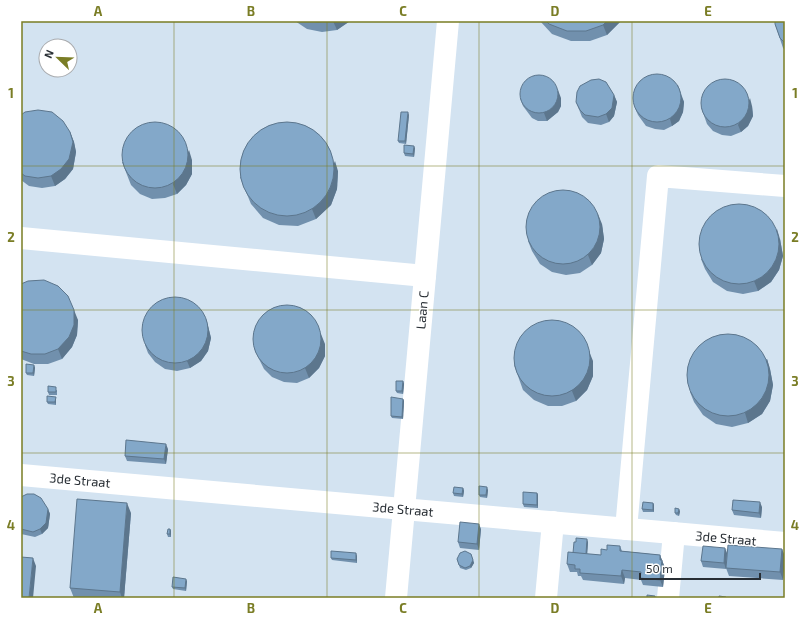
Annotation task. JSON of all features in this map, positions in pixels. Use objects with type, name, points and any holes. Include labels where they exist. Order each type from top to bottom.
[{"type":"lane","name":"Laan C","points":[[396,598],[448,21]]},
{"type":"lane","points":[[626,529],[658,176],[785,186]]},
{"type":"lane","points":[[21,238],[425,276]]},
{"type":"lane","name":"3de Straat","points":[[21,475],[785,543]]},
{"type":"lane","points":[[546,598],[553,522]]},
{"type":"lane","points":[[668,598],[674,534]]},
{"type":"building","points":[[546,21],[607,21],[603,25],[586,31],[567,31],[549,24]]},
{"type":"building","points":[[775,21],[785,21],[785,43],[780,38]]},
{"type":"building","points":[[652,74],[662,74],[674,81],[681,93],[681,103],[674,115],[662,122],[652,122],[644,118],[637,111],[633,103],[633,93],[637,85],[644,78]]},
{"type":"building","points":[[535,75],[543,75],[550,78],[555,83],[558,94],[555,105],[550,110],[543,113],[535,113],[528,110],[523,105],[520,98],[520,90],[523,83],[528,78]]},
{"type":"building","points":[[599,79],[606,82],[614,95],[612,108],[606,114],[598,117],[585,115],[580,110],[576,102],[577,92],[580,86],[591,80]]},
{"type":"building","points":[[720,79],[730,79],[739,83],[745,89],[748,94],[748,112],[739,123],[730,127],[720,127],[711,123],[705,117],[701,108],[701,98],[705,89],[711,83]]},
{"type":"building","points":[[38,110],[52,112],[63,121],[70,132],[73,142],[69,159],[61,169],[51,176],[38,178],[25,176],[21,173],[21,115],[25,112]]},
{"type":"building","points":[[401,112],[408,112],[405,141],[398,141]]},
{"type":"building","points":[[148,122],[162,122],[174,127],[183,136],[188,148],[186,168],[179,179],[162,188],[148,188],[136,183],[127,174],[122,162],[122,148],[127,136],[136,127]]},
{"type":"building","points":[[287,122],[305,125],[320,136],[331,151],[334,169],[331,187],[320,202],[305,213],[287,216],[269,213],[254,202],[243,187],[240,169],[243,151],[254,136],[269,125]]},
{"type":"building","points":[[404,145],[414,146],[413,154],[404,153]]},
{"type":"building","points":[[556,190],[570,190],[584,196],[594,206],[600,220],[600,234],[594,248],[584,258],[570,264],[556,264],[542,258],[532,248],[526,234],[526,220],[532,206],[542,196]]},
{"type":"building","points":[[739,204],[754,207],[767,216],[776,229],[779,244],[776,259],[767,272],[754,281],[739,284],[724,281],[711,272],[702,259],[699,244],[702,229],[711,216],[724,207]]},
{"type":"building","points":[[44,280],[58,286],[68,296],[74,310],[74,325],[69,337],[58,349],[45,354],[31,354],[21,351],[21,284],[28,281]]},
{"type":"building","points":[[175,297],[187,300],[198,307],[205,318],[208,330],[205,342],[198,353],[187,360],[175,363],[163,360],[152,353],[145,342],[142,330],[145,318],[152,307],[163,300]]},
{"type":"building","points":[[287,305],[300,308],[311,315],[318,326],[321,339],[318,352],[311,363],[300,370],[287,373],[274,370],[263,363],[256,352],[253,339],[256,326],[263,315],[274,308]]},
{"type":"building","points":[[552,320],[567,323],[579,331],[587,343],[590,358],[587,373],[579,385],[567,393],[552,396],[537,393],[525,385],[517,373],[514,358],[517,343],[525,331],[537,323]]},
{"type":"building","points":[[720,334],[736,334],[751,341],[762,352],[769,367],[769,383],[766,391],[757,404],[744,413],[736,416],[720,416],[705,409],[694,398],[687,383],[687,367],[694,352],[705,341]]},
{"type":"building","points":[[26,364],[34,365],[33,373],[26,373]]},
{"type":"building","points":[[396,381],[403,381],[402,391],[396,391]]},
{"type":"building","points":[[48,386],[56,387],[56,392],[48,392]]},
{"type":"building","points":[[47,396],[56,397],[55,402],[47,402]]},
{"type":"building","points":[[391,397],[403,399],[402,417],[391,416]]},
{"type":"building","points":[[126,440],[166,444],[164,459],[125,456]]},
{"type":"building","points":[[479,486],[487,487],[486,495],[479,495]]},
{"type":"building","points":[[454,487],[463,488],[462,494],[453,493]]},
{"type":"building","points":[[523,492],[537,493],[537,505],[523,504]]},
{"type":"building","points":[[27,494],[34,494],[41,498],[48,509],[46,523],[40,529],[33,532],[21,529],[21,497]]},
{"type":"building","points":[[77,499],[127,503],[120,592],[70,588]]},
{"type":"building","points":[[733,500],[760,502],[759,513],[732,510]]},
{"type":"building","points":[[643,502],[653,503],[653,510],[642,509]]},
{"type":"building","points":[[675,508],[679,509],[678,513],[675,513]]},
{"type":"building","points":[[460,522],[479,524],[477,544],[458,542]]},
{"type":"building","points":[[168,529],[170,529],[170,534],[167,534]]},
{"type":"building","points":[[576,538],[587,539],[586,554],[573,553]]},
{"type":"building","points":[[607,545],[620,546],[620,551],[660,555],[660,560],[662,560],[660,580],[640,578],[641,572],[622,570],[621,576],[580,573],[580,569],[575,569],[575,565],[567,564],[568,552],[601,555],[601,549],[607,550]]},
{"type":"building","points":[[728,545],[782,549],[780,572],[726,568]]},
{"type":"building","points":[[703,546],[725,548],[724,563],[701,561]]},
{"type":"building","points":[[331,551],[356,553],[356,560],[331,558]]},
{"type":"building","points":[[465,551],[471,554],[473,560],[470,566],[465,568],[459,565],[457,559],[460,553]]},
{"type":"building","points":[[21,557],[33,558],[29,598],[21,598]]},
{"type":"building","points":[[173,577],[186,579],[185,588],[172,587]]},
{"type":"building","points":[[647,595],[655,596],[655,598],[647,598]]},
{"type":"building","points":[[719,596],[726,597],[726,598],[719,598]]}]
